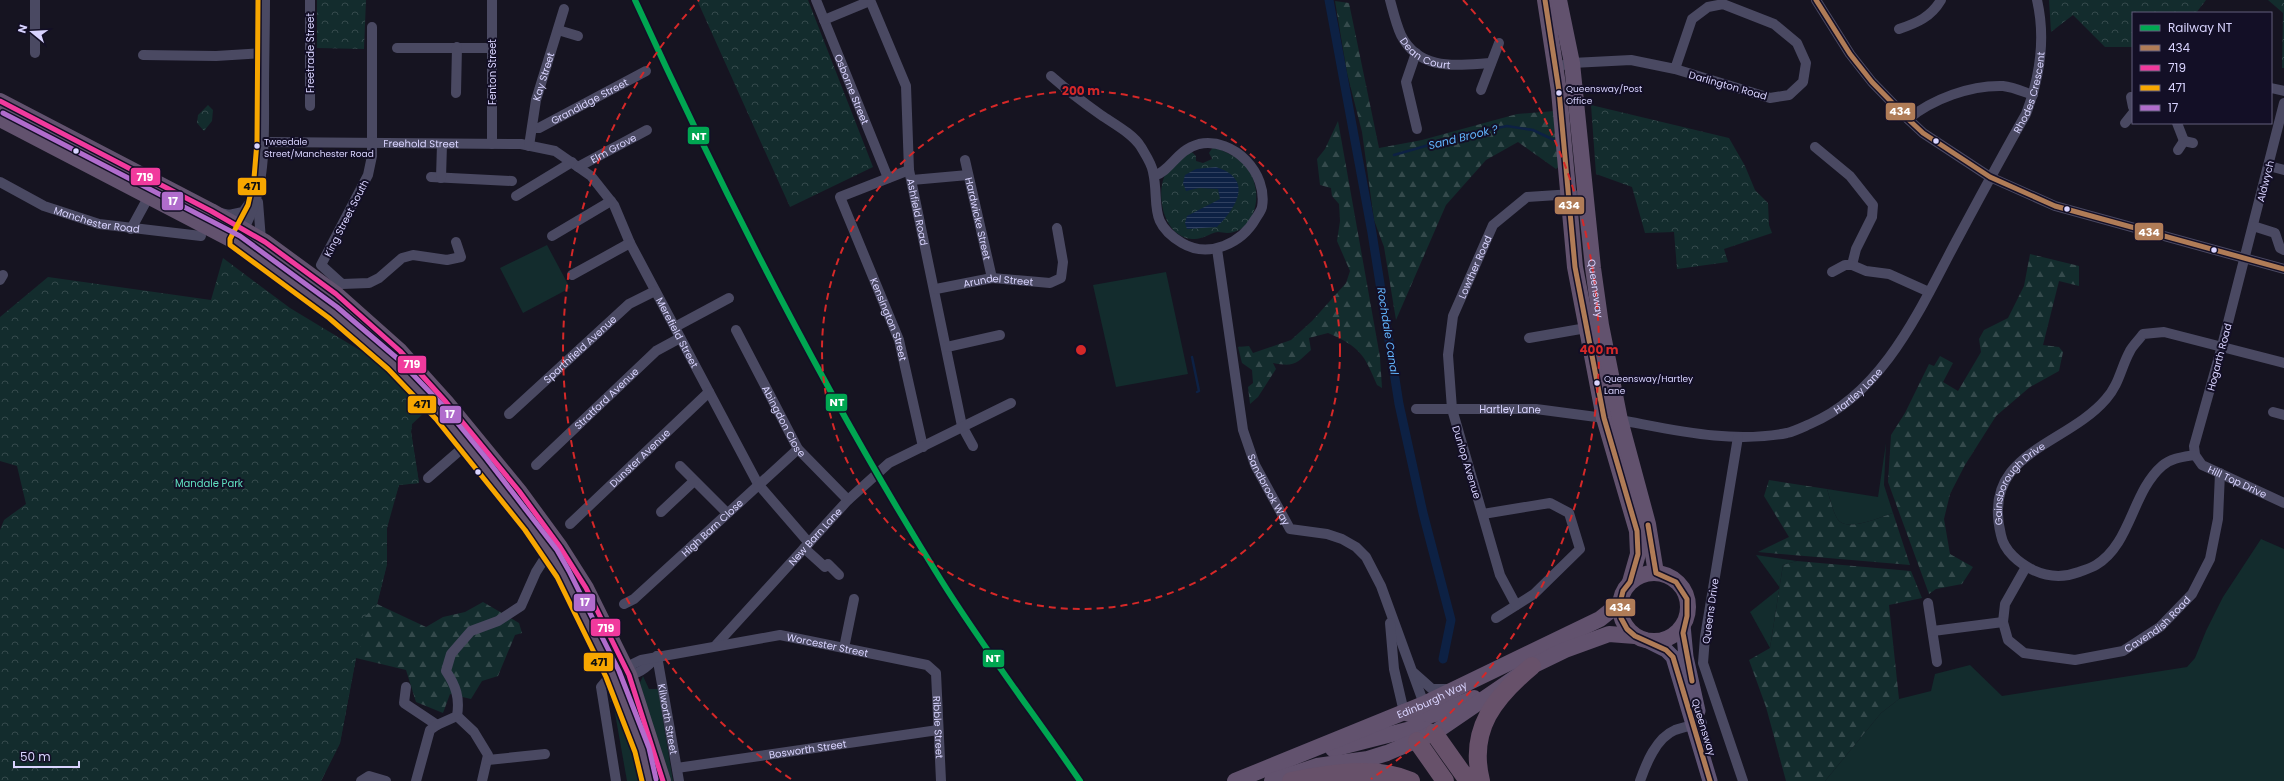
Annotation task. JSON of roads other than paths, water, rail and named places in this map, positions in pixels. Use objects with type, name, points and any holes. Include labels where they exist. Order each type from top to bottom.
[{"type":"highway","name":"Queensway","points":[[1544,0],[1555,67],[1569,194],[1575,267],[1594,326],[1612,419],[1637,532],[1638,554],[1630,582]]},
{"type":"highway","name":"Queensway","points":[[1559,0],[1572,63],[1585,194],[1594,326]]},
{"type":"highway","points":[[0,101],[211,211],[394,364],[441,414],[586,588],[622,672],[663,781]]},
{"type":"highway","points":[[0,118],[149,196],[240,236],[261,240],[283,254],[336,294],[400,351],[474,436],[519,491],[556,551]]},
{"type":"highway","name":"Queensway","points":[[1612,419],[1648,524],[1656,572]]},
{"type":"highway","points":[[1656,572],[1667,575],[1677,582],[1685,592],[1688,603],[1687,615],[1683,625],[1675,634],[1665,640],[1640,638],[1627,629],[1621,618],[1620,603],[1623,591],[1630,582],[1641,575],[1656,572]]},
{"type":"highway","name":"Edinburgh Way","points":[[1272,781],[1317,766],[1368,759],[1414,735],[1428,718],[1458,688],[1600,618],[1620,603]]},
{"type":"highway","name":"Edinburgh Way","points":[[1235,781],[1404,712],[1452,722],[1490,693],[1532,666],[1586,641],[1609,634],[1640,638]]},
{"type":"highway","points":[[1476,778],[1480,741],[1486,719],[1498,697],[1532,666]]},
{"type":"highway","points":[[622,672],[649,781]]},
{"type":"highway","points":[[1404,712],[1414,735],[1445,781]]},
{"type":"highway","points":[[1428,718],[1476,778]]},
{"type":"highway","points":[[1297,756],[1414,735]]},
{"type":"highway","points":[[1291,781],[1361,772],[1395,776],[1411,781]]},
{"type":"main road","name":"Queensway","points":[[1683,625],[1686,657],[1697,724],[1710,781]]},
{"type":"main road","name":"Queensway","points":[[1640,638],[1666,650],[1673,657],[1697,724],[1721,781]]},
{"type":"street","points":[[35,53],[36,0]]},
{"type":"street","points":[[261,240],[259,192],[264,142],[265,0]]},
{"type":"street","name":"Freetrade Street","points":[[310,0],[310,106]]},
{"type":"street","name":"Fenton Street","points":[[492,0],[492,144]]},
{"type":"street","name":"Osborne Street","points":[[816,0],[888,178]]},
{"type":"street","points":[[824,20],[870,0]]},
{"type":"street","name":"Ashfield Road","points":[[870,0],[906,86],[909,170],[936,289],[962,426],[973,446]]},
{"type":"street","name":"Dean Court","points":[[1390,0],[1402,36],[1420,58],[1444,66],[1491,63]]},
{"type":"street","points":[[1816,0],[1850,54],[1872,82],[1908,119],[1923,133],[1990,177],[2055,206],[2284,269]]},
{"type":"street","points":[[1899,28],[1918,22],[1934,11],[1941,0]]},
{"type":"street","name":"Rhodes Crescent","points":[[1990,177],[2026,114],[2033,95],[2042,40],[2037,0]]},
{"type":"street","name":"Darlington Road","points":[[1555,67],[1572,63],[1632,60],[1675,69],[1770,98],[1789,96],[1803,82],[1806,63],[1797,43],[1774,24],[1723,4],[1708,7],[1692,20],[1675,69]]},
{"type":"street","name":"Kay Street","points":[[529,146],[536,100],[564,9]]},
{"type":"street","name":"King Street South","points":[[372,27],[372,156],[368,175],[321,265],[342,284],[357,284],[379,278],[402,258],[413,255],[447,260],[461,260],[456,242]]},
{"type":"street","points":[[558,30],[578,36]]},
{"type":"street","points":[[1481,90],[1499,42]]},
{"type":"street","points":[[456,47],[456,93]]},
{"type":"street","points":[[397,48],[491,48]]},
{"type":"street","points":[[143,55],[216,56],[264,53]]},
{"type":"street","points":[[1416,54],[1406,82],[1417,129]]},
{"type":"street","name":"Grandidge Street","points":[[532,128],[540,128],[646,71]]},
{"type":"street","points":[[1051,76],[1140,146],[1153,170],[1156,213],[1164,228],[1178,240],[1194,248],[1217,249],[1240,238],[1251,227],[1262,208],[1260,182],[1247,160],[1228,147],[1213,144],[1200,144],[1186,149],[1172,160],[1162,173],[1154,176]]},
{"type":"street","points":[[1908,119],[1934,102],[1963,91],[2004,86],[2033,95]]},
{"type":"street","points":[[2272,88],[2284,91]]},
{"type":"street","name":"Aldwych","points":[[2245,258],[2284,103]]},
{"type":"street","points":[[2125,123],[2132,114]]},
{"type":"street","points":[[2177,124],[2185,145]]},
{"type":"street","name":"Elm Grove","points":[[516,196],[575,164],[647,130]]},
{"type":"street","name":"Freehold Street","points":[[264,142],[371,141],[529,146]]},
{"type":"street","points":[[442,144],[436,178],[512,181]]},
{"type":"street","name":"Merefield Street","points":[[529,146],[555,150],[591,176],[611,201],[630,243],[758,484],[825,568],[828,564],[839,575]]},
{"type":"street","points":[[1815,147],[1850,176],[1873,205],[1872,217],[1856,249],[1852,265]]},
{"type":"street","name":"Hardwicke Street","points":[[965,160],[992,278]]},
{"type":"street","points":[[2269,166],[2284,170]]},
{"type":"street","points":[[888,178],[909,170]]},
{"type":"street","points":[[912,180],[968,175]]},
{"type":"street","name":"Hartley Lane","points":[[1416,409],[1536,409],[1612,419],[1707,436],[1758,437],[1789,432],[1827,416],[1846,404],[1870,380],[1890,356],[1929,292],[1990,177]]},
{"type":"street","name":"Kensington Street","points":[[888,178],[840,197],[899,340],[923,447]]},
{"type":"street","name":"Manchester Road","points":[[1,186],[44,206],[99,224],[131,229],[201,236]]},
{"type":"street","points":[[211,211],[229,215],[243,212],[259,192]]},
{"type":"street","points":[[240,236],[259,192]]},
{"type":"street","name":"Lowther Road","points":[[1452,409],[1448,355],[1453,316],[1492,225],[1527,197],[1585,194]]},
{"type":"street","points":[[131,229],[149,196]]},
{"type":"street","points":[[552,236],[611,201]]},
{"type":"street","points":[[2253,226],[2275,233],[2280,248],[2284,250]]},
{"type":"street","name":"Arundel Street","points":[[936,289],[992,278],[1050,283],[1061,278],[1063,262],[1057,228]]},
{"type":"street","points":[[572,274],[630,243]]},
{"type":"street","name":"Sandbrook Way","points":[[1217,249],[1244,430],[1251,458],[1262,481],[1290,529],[1327,534],[1342,539],[1356,547],[1366,557],[1374,571],[1428,718]]},
{"type":"street","name":"Hogarth Road","points":[[2196,455],[2194,446],[2245,258]]},
{"type":"street","points":[[1832,272],[1845,265],[1852,265],[1866,271],[1889,274],[1929,292]]},
{"type":"street","name":"Sparthfield Avenue","points":[[509,414],[629,304],[655,291]]},
{"type":"street","points":[[675,327],[729,298]]},
{"type":"street","points":[[1529,338],[1594,326]]},
{"type":"street","name":"Abingdon Close","points":[[736,330],[798,449],[848,500]]},
{"type":"street","name":"Gainsborough Drive","points":[[2196,455],[2176,458],[2162,466],[2149,480],[2114,548],[2096,565],[2071,575],[2046,576],[2026,566],[2012,555],[2001,537],[1997,511],[2003,486],[2017,463],[2091,414],[2107,399],[2120,377],[2130,350],[2143,334],[2164,332],[2284,363]]},
{"type":"street","points":[[947,347],[1000,335]]},
{"type":"street","name":"Stratford Avenue","points":[[536,465],[656,351],[680,338]]},
{"type":"street","name":"Dunster Avenue","points":[[570,524],[709,392]]},
{"type":"street","name":"New Barn Lane","points":[[716,645],[848,500],[889,463],[1011,403]]},
{"type":"street","name":"Dunlop Avenue","points":[[1452,409],[1500,575],[1516,605]]},
{"type":"street","points":[[2273,412],[2284,415]]},
{"type":"street","name":"Queens Drive","points":[[1738,437],[1705,637],[1703,663],[1743,781]]},
{"type":"street","points":[[428,478],[466,445]]},
{"type":"street","name":"High Barn Close","points":[[624,604],[634,599],[726,513],[798,449]]},
{"type":"street","name":"Hill Top Drive","points":[[2196,455],[2202,464],[2284,502]]},
{"type":"street","points":[[680,466],[726,513]]},
{"type":"street","name":"Cavendish Road","points":[[2026,566],[2005,604],[2003,622],[2008,640],[2024,653],[2075,660],[2123,651],[2160,627],[2192,594],[2210,559],[2218,519],[2220,473]]},
{"type":"street","points":[[661,512],[694,481]]},
{"type":"street","points":[[1483,514],[1550,504],[1569,513],[1580,549],[1534,594],[1496,618]]},
{"type":"street","points":[[457,716],[460,702],[454,684],[446,671],[451,654],[471,632],[498,620],[521,606],[536,572],[556,551]]},
{"type":"street","points":[[844,648],[854,599]]},
{"type":"street","points":[[1928,603],[1937,662]]},
{"type":"street","points":[[1389,611],[1394,669],[1404,712]]},
{"type":"street","points":[[1933,631],[2003,622]]},
{"type":"street","name":"Worcester Street","points":[[716,645],[780,635],[927,664],[936,673]]},
{"type":"street","points":[[616,781],[601,687],[641,660],[716,645]]},
{"type":"street","name":"Kilworth Street","points":[[658,656],[679,781]]},
{"type":"street","name":"Sandbrook Way","points":[[1410,668],[1432,689],[1442,690],[1458,688]]},
{"type":"street","name":"Ribble Street","points":[[936,673],[940,781]]},
{"type":"street","points":[[406,687],[404,703],[437,725]]},
{"type":"street","points":[[416,781],[430,730],[437,725],[457,716]]},
{"type":"street","points":[[457,716],[474,732],[488,755],[482,781]]},
{"type":"street","points":[[1640,781],[1647,761],[1659,744],[1674,730],[1697,724]]},
{"type":"street","name":"Bosworth Street","points":[[677,768],[938,730]]},
{"type":"street","points":[[488,760],[545,754]]},
{"type":"street","points":[[361,781],[369,776],[386,781]]},
{"type":"water","points":[[1216,167],[1228,172],[1235,179],[1238,186],[1238,194],[1231,211],[1217,227],[1187,229],[1185,223],[1187,216],[1220,199],[1218,189],[1199,188],[1186,191],[1183,183],[1185,175],[1196,169]]},
{"type":"waterway","name":"Rochdale Canal","points":[[1329,0],[1372,233],[1399,404],[1423,513],[1451,620],[1443,659]]},
{"type":"waterway","name":"Sand Brook ?","points":[[1394,155],[1471,133],[1507,126],[1533,130],[1554,140]]},
{"type":"waterway","points":[[1192,357],[1199,391],[1197,392]]},
{"type":"rail line","name":"NT","points":[[635,0],[741,222],[817,367],[857,439],[898,510],[957,606],[1080,781]]},
{"type":"place","name":"Queensway/Post Office","points":[[1559,93]]},
{"type":"place","name":"Tweedale Street/Manchester Road","points":[[257,146]]},
{"type":"place","name":"Queensway/Hartley Lane","points":[[1597,383]]},
{"type":"park label","name":"Mandale Park","points":[[209,483]]}]
